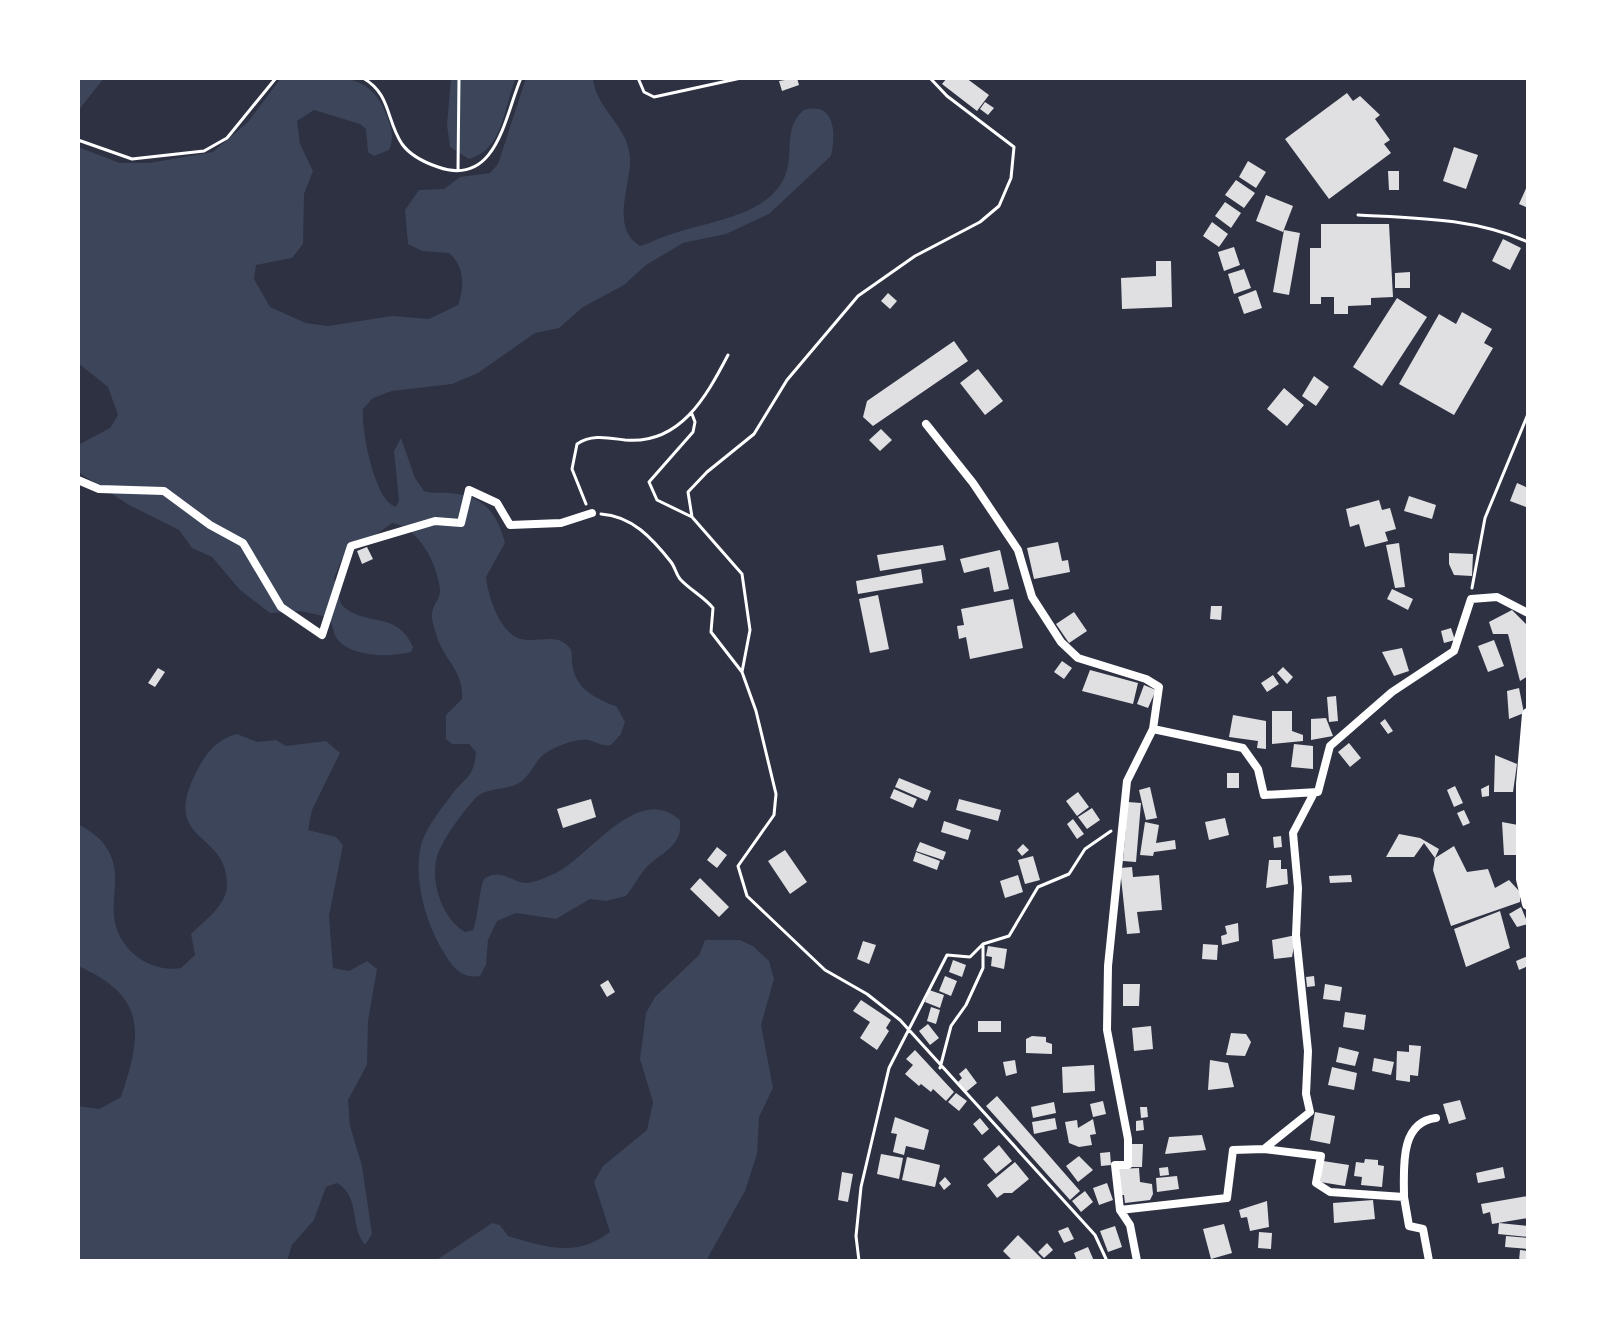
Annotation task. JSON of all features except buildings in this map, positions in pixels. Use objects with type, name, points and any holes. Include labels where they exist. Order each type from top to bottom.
[{"type":"main road","points":[[1528,714],[1522,784],[1522,879],[1528,904]]},
{"type":"street","points":[[926,424],[973,483],[1018,550],[1032,597],[1061,642],[1078,658],[1146,679],[1159,687],[1160,703],[1153,729],[1127,781],[1107,1004],[1109,1044],[1128,1139],[1128,1165],[1115,1165],[1120,1210],[1130,1225],[1137,1261]]},
{"type":"street","points":[[78,480],[99,489],[164,491],[210,525],[243,543],[281,607],[322,635],[351,546],[435,521],[461,523],[469,490],[497,503],[510,525],[561,523],[592,513]]},
{"type":"street","points":[[1153,729],[1243,748],[1258,769],[1264,795],[1318,792],[1330,746],[1392,692],[1454,651],[1471,599],[1497,597],[1528,613]]},
{"type":"street","points":[[1264,1149],[1310,1112],[1306,1094],[1308,1051],[1296,935],[1298,888],[1293,833],[1314,793]]},
{"type":"street","points":[[1429,1261],[1423,1229],[1409,1226],[1404,1197],[1405,1155],[1411,1131],[1424,1120],[1436,1118]]},
{"type":"street","points":[[1120,1210],[1227,1198],[1233,1150],[1264,1149],[1321,1156],[1316,1183],[1330,1192],[1404,1197]]},
{"type":"path","points":[[78,140],[124,159],[204,151],[227,138],[276,78]]},
{"type":"path","points":[[363,78],[379,90],[405,148],[431,165],[458,171],[484,161],[497,146],[521,78]]},
{"type":"path","points":[[458,171],[459,78]]},
{"type":"path","points":[[638,78],[644,92],[654,97],[741,78]]},
{"type":"path","points":[[692,517],[688,492],[754,434],[787,380],[858,296],[915,256],[980,222],[999,206],[1011,178],[1014,147],[947,96],[930,78]]},
{"type":"path","points":[[1358,215],[1448,220],[1500,230],[1528,242]]},
{"type":"path","points":[[728,355],[692,414],[671,432],[638,441],[596,437],[577,444],[572,469],[578,491],[592,513],[619,515],[644,532],[673,565],[679,578],[703,595],[713,608],[711,632],[742,672],[756,711],[776,794],[774,815],[738,866],[747,896],[825,970],[867,994],[900,1020],[940,1068],[1095,1235],[1107,1261]]},
{"type":"path","points":[[692,414],[695,422],[693,432],[649,482],[657,500],[692,517],[742,574],[750,630],[742,672]]},
{"type":"path","points":[[1471,599],[1485,518],[1528,414]]},
{"type":"path","points":[[859,1261],[856,1236],[861,1187],[889,1068],[947,955],[970,957],[983,944],[1009,936],[1038,887],[1069,874],[1085,849],[1121,825]]},
{"type":"path","points":[[940,1068],[951,1026],[966,1005],[983,968],[983,944]]},
{"type":"shaded area","points":[[327,76],[356,81],[378,98],[392,132],[389,150],[374,156],[368,152],[366,129],[360,124],[314,110],[297,121],[300,144],[313,171],[304,194],[303,244],[292,258],[256,265],[254,279],[270,307],[306,323],[328,326],[392,316],[429,319],[458,305],[462,284],[458,264],[449,253],[422,251],[408,244],[405,210],[419,190],[444,189],[460,177],[490,173],[498,164],[526,78],[593,78],[600,99],[628,146],[630,168],[624,217],[631,238],[640,246],[736,215],[767,199],[786,173],[793,124],[804,110],[822,110],[828,115],[833,130],[831,156],[769,214],[726,234],[683,243],[646,265],[624,285],[583,307],[559,328],[535,333],[478,373],[452,384],[392,391],[373,398],[363,409],[371,464],[388,502],[396,507],[399,501],[394,451],[401,438],[415,478],[424,491],[471,497],[487,507],[498,522],[505,543],[486,577],[492,604],[507,630],[521,639],[563,642],[571,650],[577,680],[594,696],[617,707],[625,722],[621,734],[611,745],[583,740],[561,745],[543,755],[519,783],[483,793],[474,800],[446,838],[436,861],[436,884],[449,917],[465,932],[473,930],[485,878],[496,874],[526,883],[556,873],[632,815],[648,810],[664,811],[680,820],[674,843],[645,869],[626,896],[606,901],[590,899],[556,919],[516,913],[497,921],[488,940],[486,965],[480,976],[462,973],[446,957],[426,912],[419,881],[423,839],[455,790],[471,773],[476,752],[469,744],[452,744],[446,739],[446,715],[462,699],[462,689],[434,628],[432,613],[440,589],[431,558],[418,539],[402,526],[392,523],[342,559],[334,578],[341,604],[359,616],[398,628],[413,647],[411,652],[402,654],[363,653],[338,640],[328,617],[300,611],[270,613],[240,590],[212,557],[192,548],[179,530],[129,505],[78,472],[78,445],[110,428],[118,415],[108,387],[78,363],[78,147],[120,163],[149,163],[213,152],[248,122],[281,78]]},
{"type":"shaded area","points":[[78,78],[104,78],[78,111]]},
{"type":"shaded area","points":[[451,78],[516,78],[496,137],[481,154],[469,159],[450,147],[447,125]]},
{"type":"shaded area","points":[[237,734],[257,742],[276,740],[286,746],[326,741],[340,753],[312,810],[308,830],[336,837],[343,845],[329,916],[333,968],[349,971],[367,961],[377,969],[368,1021],[367,1065],[348,1100],[350,1126],[362,1166],[372,1234],[365,1245],[357,1229],[349,1196],[337,1183],[326,1187],[314,1220],[292,1245],[287,1261],[78,1261],[78,1106],[99,1109],[121,1097],[135,1035],[127,1003],[116,990],[78,966],[78,824],[101,840],[113,862],[114,916],[121,939],[137,956],[157,967],[181,968],[195,955],[191,934],[219,906],[227,885],[224,867],[217,853],[189,823],[185,809],[188,791],[211,749],[225,738]]},
{"type":"shaded area","points":[[705,940],[740,940],[753,946],[769,961],[774,979],[761,1025],[773,1088],[759,1117],[757,1154],[745,1191],[706,1261],[435,1261],[492,1223],[500,1225],[508,1236],[560,1248],[585,1245],[610,1232],[594,1182],[603,1166],[647,1130],[653,1102],[640,1059],[646,1013],[655,997],[699,955]]}]
